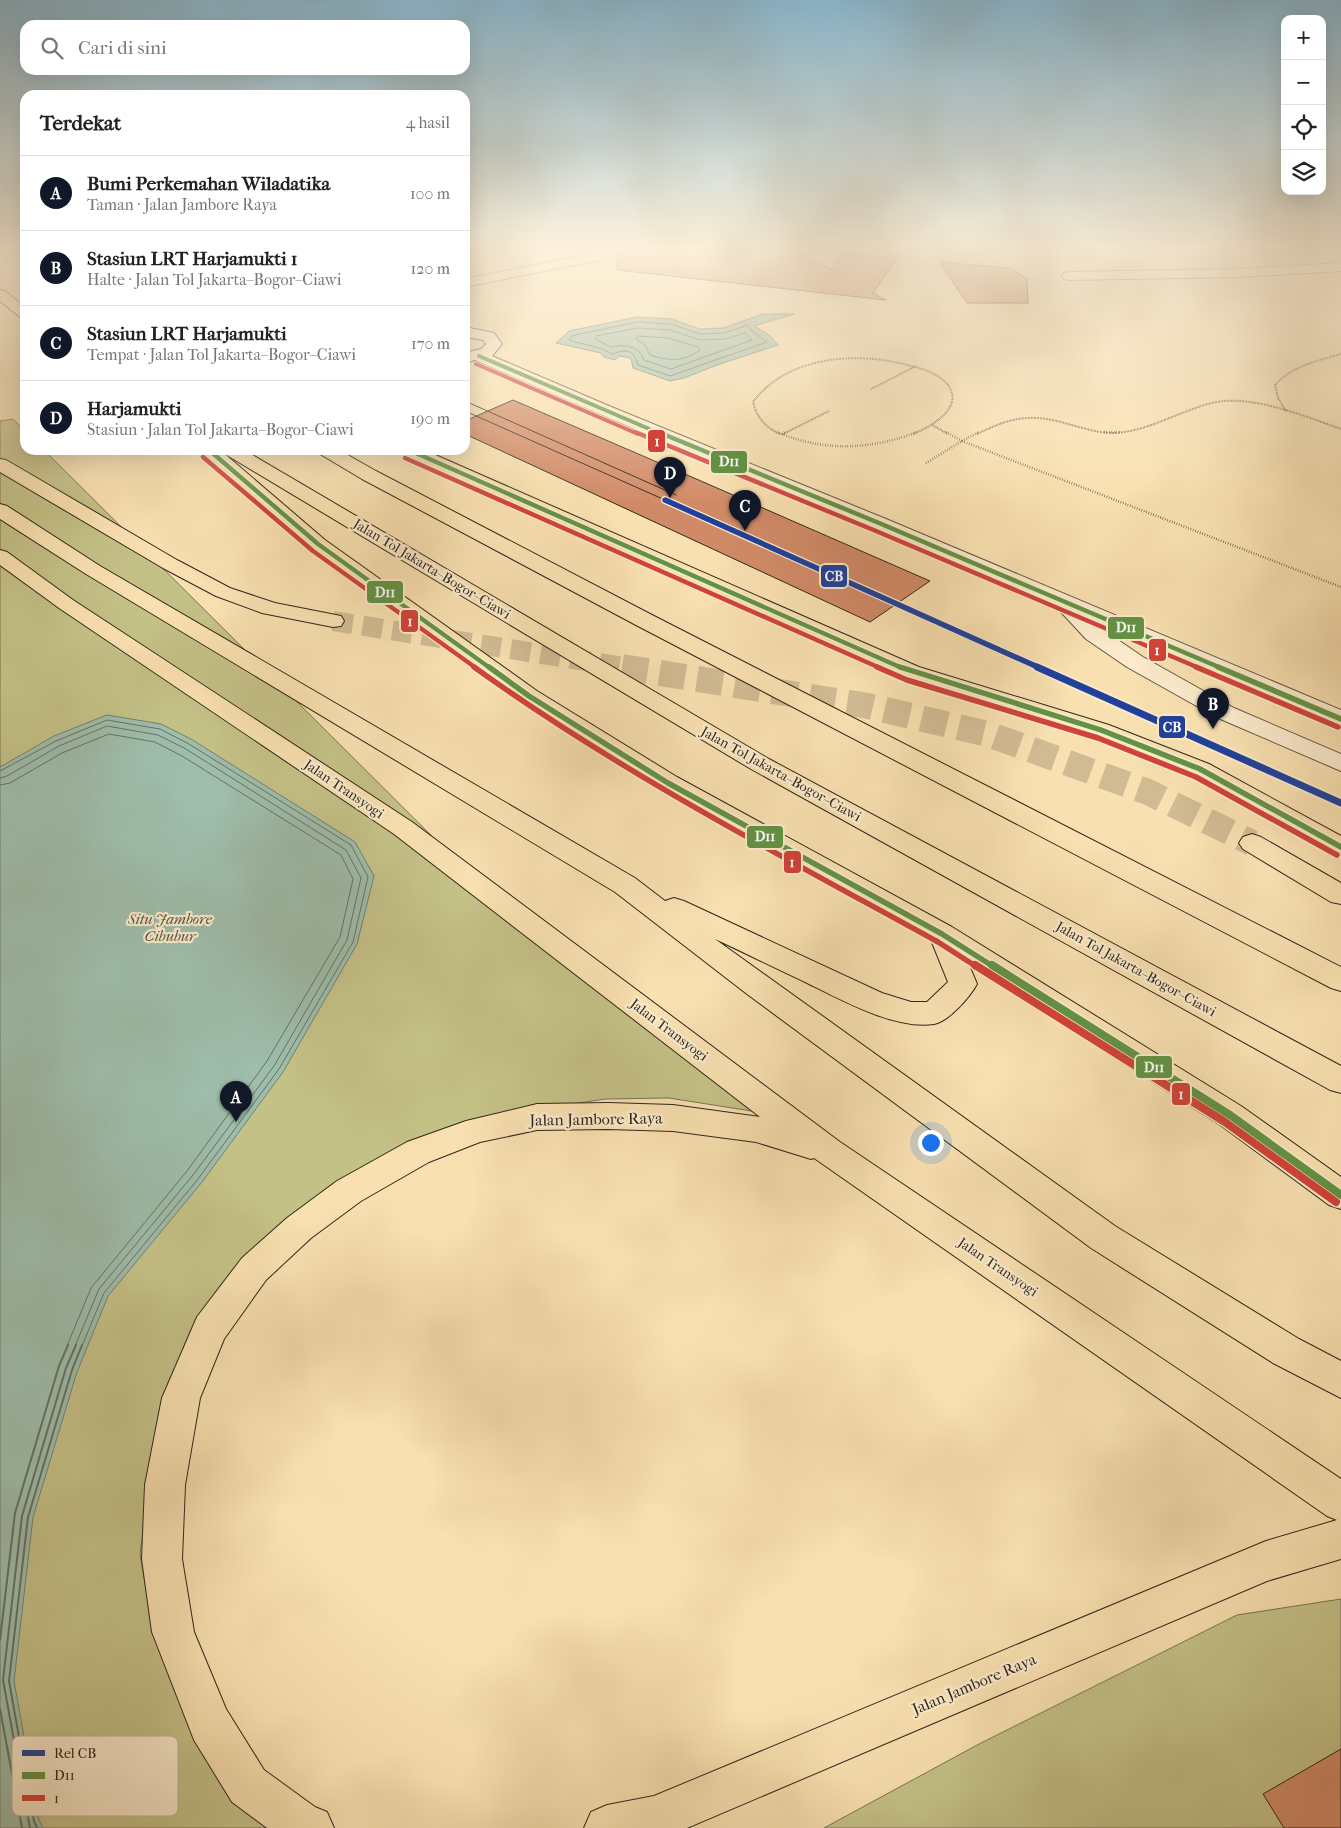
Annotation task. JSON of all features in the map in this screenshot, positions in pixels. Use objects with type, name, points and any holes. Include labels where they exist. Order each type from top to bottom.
[{"type":"highway","points":[[215,455],[318,544],[529,696],[668,783],[942,934],[1230,1115],[1341,1195]]},
{"type":"highway","name":"Jalan Tol Jakarta–Bogor–Ciawi","points":[[239,455],[760,764],[1341,1081]]},
{"type":"highway","points":[[335,455],[635,616],[1341,980]]},
{"type":"highway","points":[[420,455],[911,672],[1101,730],[1200,769],[1341,847]]},
{"type":"highway","points":[[0,464],[170,564],[223,592],[270,608],[333,621]]},
{"type":"highway","name":"Jalan Transyogi","points":[[0,510],[71,580]]},
{"type":"highway","name":"Jalan Transyogi","points":[[0,556],[71,580],[625,885],[757,986],[1103,1237],[1286,1351],[1341,1380]]},
{"type":"highway","name":"Jalan Transyogi","points":[[71,580],[66,604],[404,828],[829,1152],[1341,1502]]},
{"type":"highway","points":[[1252,843],[1341,895]]},
{"type":"highway","points":[[625,885],[873,1002],[911,1013],[934,1013],[963,984],[942,934]]},
{"type":"highway","name":"Jalan Jambore Raya","points":[[311,1828],[303,1826],[248,1786],[210,1724],[173,1632],[162,1559],[165,1485],[181,1398],[210,1329],[254,1269],[299,1228],[349,1191],[418,1152],[485,1128],[537,1117],[608,1116],[673,1118],[756,1129],[829,1152]]},
{"type":"highway","name":"Jalan Jambore Raya","points":[[607,1828],[654,1819],[1266,1560],[1341,1539]]},
{"type":"street","points":[[472,357],[492,348],[494,344],[492,340],[481,334]]},
{"type":"street","points":[[472,357],[1059,599],[1341,720]]},
{"type":"street","points":[[1059,599],[1094,634],[1135,662],[1226,713],[1341,763]]},
{"type":"path","points":[[1286,411],[1278,398],[1274,385],[1279,379],[1311,363],[1341,354]]},
{"type":"path","points":[[853,357],[871,357],[916,366],[942,379],[949,387],[952,397],[950,406],[944,416],[932,425],[896,439],[854,447],[807,442],[765,426],[755,414],[753,402],[760,391],[772,382],[810,364],[853,357]]},
{"type":"path","points":[[871,389],[916,366]]},
{"type":"path","points":[[926,463],[962,441],[1003,422],[1024,417],[1038,417],[1087,430],[1114,433],[1136,429],[1210,403],[1223,401],[1248,402],[1286,411],[1341,429]]},
{"type":"path","points":[[782,434],[829,411]]},
{"type":"path","points":[[932,425],[962,441],[1341,588]]},
{"type":"shaded area","points":[[13,419],[20,426],[20,455],[49,455],[488,892],[783,1116],[669,1098],[605,1099],[495,1116],[270,1237],[151,1475],[140,1554],[154,1636],[274,1828],[0,1828],[0,421]]},
{"type":"shaded area","points":[[1341,1599],[1341,1828],[824,1828],[979,1744],[1237,1615]]},
{"type":"water","points":[[565,334],[768,334],[778,345],[684,378],[670,381],[633,368],[631,358],[619,356],[615,360],[604,357],[601,353],[556,343]]},
{"type":"water","name":"Situ Jambore Cibubur","points":[[107,715],[161,724],[191,739],[355,842],[374,876],[357,944],[283,1072],[202,1182],[108,1296],[77,1372],[33,1517],[14,1681],[24,1736],[12,1736],[12,1816],[38,1816],[43,1828],[0,1828],[0,767],[54,736]]},
{"type":"building","points":[[513,400],[930,581],[870,622],[470,436],[470,419]]},
{"type":"building","points":[[1341,1749],[1341,1828],[1284,1828],[1263,1794]]},
{"type":"tunnel","points":[[333,621],[630,668]]},
{"type":"tunnel","points":[[622,667],[868,706],[988,734],[1148,792],[1252,843]]},
{"type":"tram line","points":[[470,403],[676,495]]},
{"type":"tram line","points":[[470,413],[665,500]]},
{"type":"rail line","name":"CB","points":[[665,500],[1341,803]]},
{"type":"transit line","name":"D11","points":[[479,356],[603,410],[879,523],[1341,719]]},
{"type":"transit line","name":"1","points":[[476,364],[600,418],[876,531],[1338,727]]},
{"type":"transit line","name":"D11","points":[[215,455],[318,544],[529,696],[668,783],[942,934],[1230,1115],[1341,1195]]},
{"type":"transit line","name":"D11","points":[[420,455],[911,672],[1101,730],[1200,769],[1341,847]]},
{"type":"transit line","name":"1","points":[[203,457],[313,551],[524,703],[664,791],[938,942],[1225,1122],[1336,1202]]},
{"type":"transit line","name":"1","points":[[405,458],[907,680],[1098,738],[1196,777],[1337,855]]},
{"type":"place","name":"Harjamukti","points":[[670,498]]},
{"type":"place","name":"Stasiun LRT Harjamukti","points":[[745,531]]},
{"type":"place","name":"Stasiun LRT Harjamukti 1","points":[[1213,729]]},
{"type":"place","name":"Bumi Perkemahan Wiladatika","points":[[236,1122]]}]
